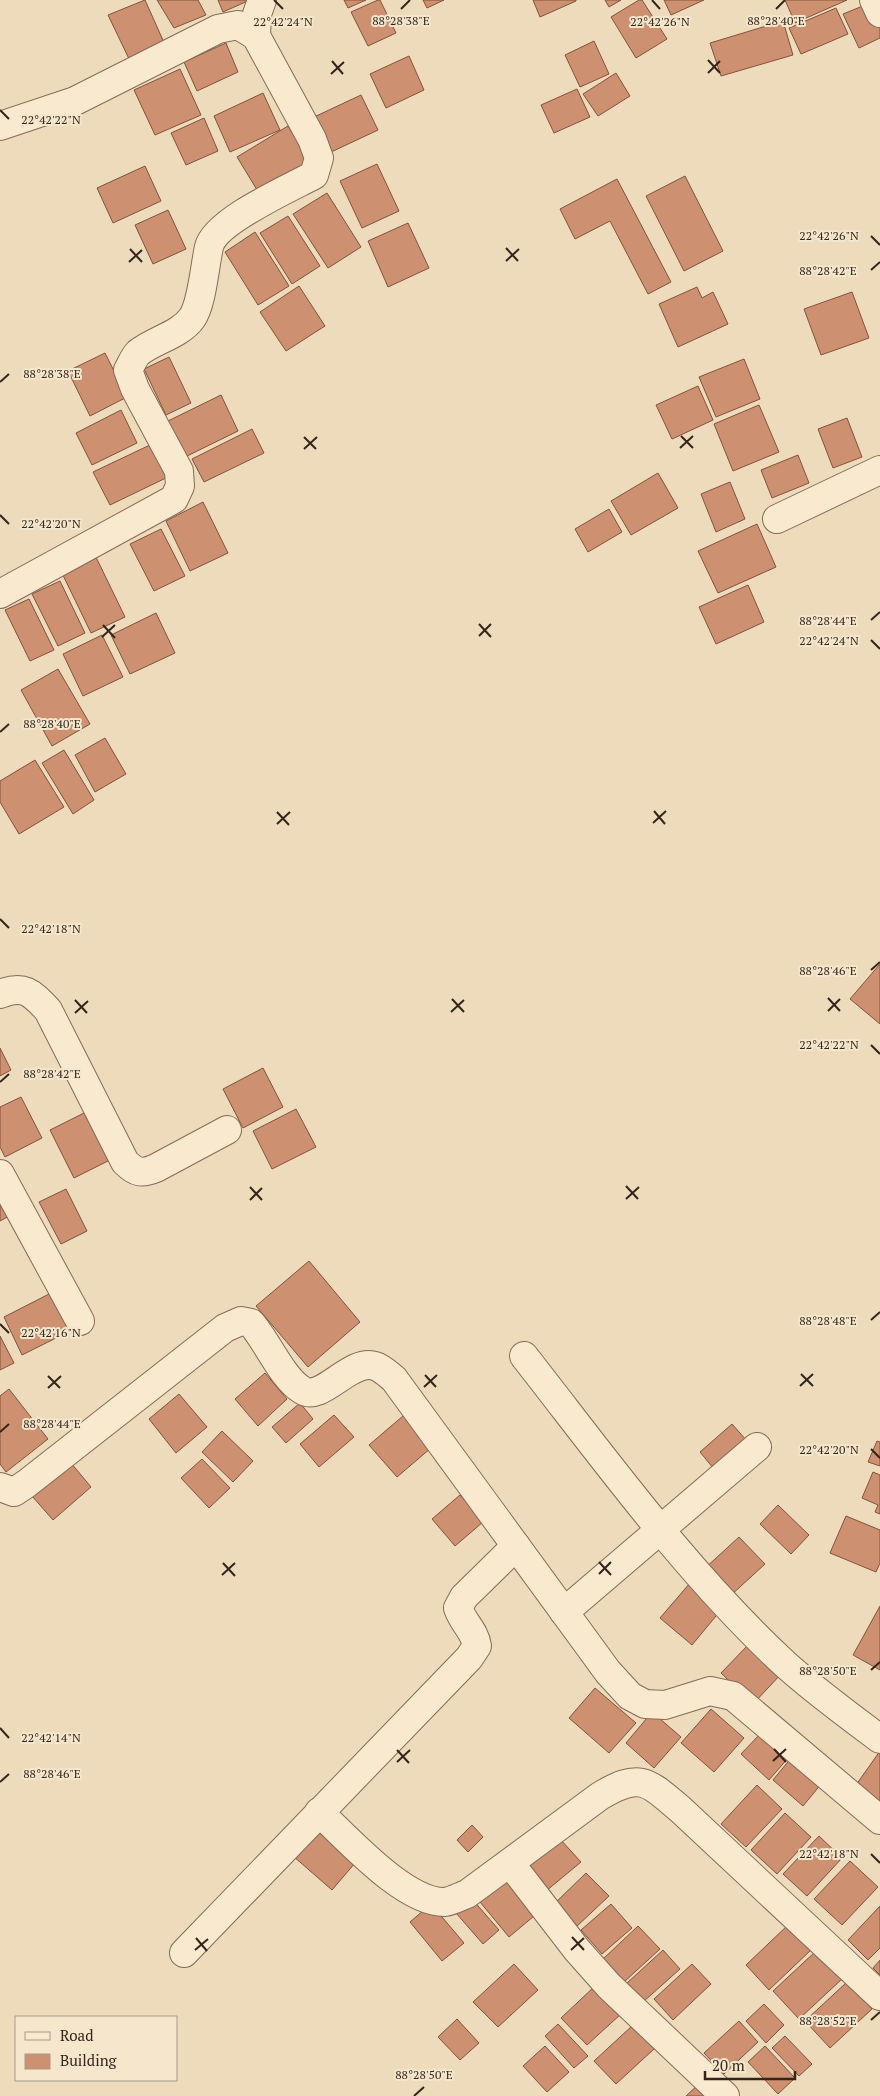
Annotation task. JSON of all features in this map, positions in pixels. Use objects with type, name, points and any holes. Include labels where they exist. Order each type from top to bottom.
[{"type":"street","points":[[256,36],[257,14],[262,0]]},
{"type":"street","points":[[874,0],[880,13]]},
{"type":"street","points":[[0,126],[75,100],[218,29],[238,25],[256,36],[312,140],[319,158],[314,175],[233,219],[219,230],[209,244],[192,317],[176,331],[137,354],[128,370],[135,389],[179,472],[180,486],[174,499],[0,594]]},
{"type":"street","points":[[777,519],[880,470]]},
{"type":"street","points":[[0,994],[20,989],[34,995],[48,1010],[126,1162],[133,1171],[144,1173],[156,1168],[227,1130]]},
{"type":"street","points":[[0,1174],[80,1321]]},
{"type":"street","points":[[0,1487],[14,1492],[26,1484],[225,1328],[241,1321],[251,1322],[290,1379],[303,1392],[315,1392],[361,1364],[376,1366],[394,1378],[608,1672],[630,1696],[645,1704],[665,1705],[710,1691],[733,1696],[880,1820]]},
{"type":"street","points":[[524,1356],[660,1530],[733,1612],[786,1664],[834,1705],[880,1739]]},
{"type":"street","points":[[564,1612],[757,1447]]},
{"type":"street","points":[[184,1953],[469,1658],[477,1646],[476,1636],[462,1621],[458,1608],[464,1597],[516,1546]]},
{"type":"street","points":[[320,1812],[400,1886],[420,1896],[446,1902],[467,1894],[600,1796],[622,1783],[639,1782],[656,1789],[680,1809],[880,1996]]},
{"type":"street","points":[[510,1863],[577,1950],[603,1979],[725,2096]]},
{"type":"building","points":[[145,0],[166,47],[131,63],[108,15]]},
{"type":"building","points":[[157,0],[198,0],[206,15],[174,28]]},
{"type":"building","points":[[218,0],[250,0],[223,12]]},
{"type":"building","points":[[344,0],[366,0],[348,8]]},
{"type":"building","points":[[380,0],[396,33],[368,46],[351,12]]},
{"type":"building","points":[[423,0],[444,0],[427,8]]},
{"type":"building","points":[[533,0],[576,0],[576,1],[540,17]]},
{"type":"building","points":[[605,0],[621,0],[609,7]]},
{"type":"building","points":[[642,0],[667,39],[636,58],[611,17]]},
{"type":"building","points":[[664,0],[704,0],[671,15]]},
{"type":"building","points":[[785,0],[847,0],[795,23]]},
{"type":"building","points":[[870,3],[880,26],[880,38],[859,48],[843,14]]},
{"type":"building","points":[[836,8],[848,34],[801,54],[789,28]]},
{"type":"building","points":[[783,21],[793,55],[721,76],[710,43]]},
{"type":"building","points":[[594,41],[609,74],[580,87],[565,55]]},
{"type":"building","points":[[226,43],[238,72],[197,91],[184,62]]},
{"type":"building","points":[[409,56],[424,90],[386,108],[370,74]]},
{"type":"building","points":[[180,69],[201,115],[155,135],[134,90]]},
{"type":"building","points":[[616,73],[630,96],[598,116],[583,94]]},
{"type":"building","points":[[577,89],[590,117],[554,133],[541,105]]},
{"type":"building","points":[[263,93],[280,130],[230,152],[214,116]]},
{"type":"building","points":[[361,95],[378,130],[329,153],[312,118]]},
{"type":"building","points":[[204,118],[218,151],[186,165],[171,133]]},
{"type":"building","points":[[288,126],[313,167],[262,198],[237,157]]},
{"type":"building","points":[[377,164],[399,211],[362,228],[340,181]]},
{"type":"building","points":[[145,166],[161,201],[113,223],[97,188]]},
{"type":"building","points":[[685,176],[723,251],[684,271],[646,196]]},
{"type":"building","points":[[617,179],[671,282],[648,294],[610,221],[575,239],[560,209]]},
{"type":"building","points":[[327,193],[361,247],[328,268],[293,214]]},
{"type":"building","points":[[168,210],[186,249],[153,264],[135,225]]},
{"type":"building","points":[[288,216],[320,266],[292,284],[260,233]]},
{"type":"building","points":[[408,223],[429,268],[388,287],[368,241]]},
{"type":"building","points":[[255,232],[289,286],[258,305],[225,252]]},
{"type":"building","points":[[299,286],[325,326],[286,351],[260,312]]},
{"type":"building","points":[[697,287],[702,298],[713,292],[728,324],[678,347],[659,304]]},
{"type":"building","points":[[852,292],[869,338],[821,355],[804,309]]},
{"type":"building","points":[[105,353],[127,397],[90,416],[68,371]]},
{"type":"building","points":[[169,357],[191,403],[166,415],[144,369]]},
{"type":"building","points":[[744,359],[760,399],[716,417],[699,377]]},
{"type":"building","points":[[698,386],[713,420],[672,439],[656,405]]},
{"type":"building","points":[[221,395],[238,431],[185,457],[168,421]]},
{"type":"building","points":[[759,405],[779,452],[733,471],[714,424]]},
{"type":"building","points":[[121,410],[137,443],[92,465],[76,433]]},
{"type":"building","points":[[847,418],[862,457],[833,468],[818,429]]},
{"type":"building","points":[[252,429],[264,453],[204,482],[192,459]]},
{"type":"building","points":[[152,444],[168,477],[110,505],[93,472]]},
{"type":"building","points":[[798,455],[809,483],[772,498],[761,470]]},
{"type":"building","points":[[658,473],[678,508],[631,535],[611,501]]},
{"type":"building","points":[[730,482],[745,519],[716,532],[701,494]]},
{"type":"building","points":[[203,502],[228,553],[190,571],[166,521]]},
{"type":"building","points":[[609,509],[622,532],[588,552],[575,529]]},
{"type":"building","points":[[757,524],[776,567],[718,593],[698,551]]},
{"type":"building","points":[[161,529],[185,576],[154,591],[130,544]]},
{"type":"building","points":[[94,553],[125,617],[91,633],[60,569]]},
{"type":"building","points":[[60,581],[85,633],[58,646],[32,594]]},
{"type":"building","points":[[748,585],[764,622],[716,644],[699,607]]},
{"type":"building","points":[[29,599],[54,650],[30,661],[5,610]]},
{"type":"building","points":[[156,613],[175,653],[130,674],[111,635]]},
{"type":"building","points":[[102,635],[123,677],[83,696],[63,654]]},
{"type":"building","points":[[58,669],[90,724],[52,746],[21,690]]},
{"type":"building","points":[[105,738],[126,774],[95,792],[75,755]]},
{"type":"building","points":[[64,750],[94,800],[73,814],[42,763]]},
{"type":"building","points":[[35,760],[64,807],[19,834],[0,802],[0,781]]},
{"type":"building","points":[[880,964],[880,1024],[850,999]]},
{"type":"building","points":[[0,1048],[11,1070],[0,1076]]},
{"type":"building","points":[[263,1068],[283,1107],[243,1128],[223,1089]]},
{"type":"building","points":[[21,1097],[42,1138],[5,1157],[0,1147],[0,1107]]},
{"type":"building","points":[[296,1109],[316,1147],[272,1169],[253,1131]]},
{"type":"building","points":[[90,1110],[114,1158],[74,1178],[50,1130]]},
{"type":"building","points":[[0,1187],[13,1214],[0,1221]]},
{"type":"building","points":[[66,1189],[87,1231],[61,1244],[39,1202]]},
{"type":"building","points":[[309,1261],[360,1322],[308,1367],[256,1306]]},
{"type":"building","points":[[51,1293],[70,1331],[22,1355],[4,1317]]},
{"type":"building","points":[[0,1336],[14,1363],[0,1370]]},
{"type":"building","points":[[265,1373],[287,1399],[258,1426],[235,1399]]},
{"type":"building","points":[[9,1389],[48,1439],[6,1472],[0,1464],[0,1396]]},
{"type":"building","points":[[179,1394],[207,1427],[176,1453],[149,1419]]},
{"type":"building","points":[[300,1403],[313,1419],[286,1443],[272,1427]]},
{"type":"building","points":[[410,1410],[438,1442],[397,1477],[369,1445]]},
{"type":"building","points":[[334,1415],[354,1437],[319,1467],[300,1444]]},
{"type":"building","points":[[732,1424],[747,1441],[714,1469],[700,1452]]},
{"type":"building","points":[[222,1431],[253,1461],[233,1482],[202,1452]]},
{"type":"building","points":[[877,1441],[880,1442],[880,1466],[868,1462]]},
{"type":"building","points":[[202,1459],[230,1488],[209,1508],[181,1478]]},
{"type":"building","points":[[71,1463],[91,1487],[53,1520],[32,1496]]},
{"type":"building","points":[[873,1472],[880,1475],[880,1514],[875,1512],[878,1505],[862,1498]]},
{"type":"building","points":[[460,1495],[483,1522],[455,1546],[432,1519]]},
{"type":"building","points":[[778,1505],[809,1535],[791,1554],[760,1524]]},
{"type":"building","points":[[846,1516],[880,1530],[880,1563],[876,1572],[830,1553]]},
{"type":"building","points":[[739,1537],[765,1564],[729,1597],[703,1570]]},
{"type":"building","points":[[690,1583],[721,1610],[692,1645],[660,1618]]},
{"type":"building","points":[[880,1606],[880,1670],[853,1655]]},
{"type":"building","points":[[750,1643],[782,1673],[753,1704],[721,1673]]},
{"type":"building","points":[[595,1688],[636,1723],[609,1753],[569,1718]]},
{"type":"building","points":[[711,1709],[744,1738],[714,1772],[681,1743]]},
{"type":"building","points":[[652,1712],[681,1737],[654,1768],[626,1743]]},
{"type":"building","points":[[762,1732],[789,1757],[769,1780],[741,1754]]},
{"type":"building","points":[[880,1751],[880,1803],[856,1785]]},
{"type":"building","points":[[792,1757],[822,1783],[803,1806],[773,1780]]},
{"type":"building","points":[[757,1785],[782,1809],[746,1847],[721,1824]]},
{"type":"building","points":[[785,1813],[811,1837],[777,1874],[751,1850]]},
{"type":"building","points":[[472,1825],[483,1837],[468,1852],[457,1840]]},
{"type":"building","points":[[316,1830],[355,1863],[332,1890],[293,1856]]},
{"type":"building","points":[[819,1836],[842,1858],[807,1896],[783,1874]]},
{"type":"building","points":[[560,1839],[581,1862],[546,1891],[526,1867]]},
{"type":"building","points":[[850,1861],[878,1887],[842,1925],[814,1899]]},
{"type":"building","points":[[586,1873],[609,1896],[575,1928],[553,1905]]},
{"type":"building","points":[[511,1876],[540,1911],[509,1937],[480,1902]]},
{"type":"building","points":[[472,1899],[499,1930],[483,1944],[456,1913]]},
{"type":"building","points":[[431,1904],[464,1943],[442,1961],[410,1922]]},
{"type":"building","points":[[611,1904],[632,1928],[602,1954],[581,1930]]},
{"type":"building","points":[[880,1906],[880,1948],[868,1960],[848,1940]]},
{"type":"building","points":[[789,1924],[812,1949],[769,1990],[746,1965]]},
{"type":"building","points":[[638,1926],[660,1949],[624,1982],[603,1959]]},
{"type":"building","points":[[663,1950],[680,1969],[643,2002],[626,1984]]},
{"type":"building","points":[[816,1951],[842,1979],[799,2019],[773,1991]]},
{"type":"building","points":[[880,1960],[880,1975],[873,1968]]},
{"type":"building","points":[[514,1964],[538,1990],[498,2027],[473,2002]]},
{"type":"building","points":[[692,1964],[711,1984],[673,2020],[654,1999]]},
{"type":"building","points":[[847,1982],[872,2009],[830,2048],[805,2021]]},
{"type":"building","points":[[595,1986],[621,2014],[587,2045],[561,2018]]},
{"type":"building","points":[[764,2004],[784,2025],[766,2043],[746,2021]]},
{"type":"building","points":[[457,2019],[479,2043],[460,2060],[438,2037]]},
{"type":"building","points":[[739,2021],[758,2042],[724,2074],[704,2053]]},
{"type":"building","points":[[558,2024],[588,2056],[574,2068],[545,2036]]},
{"type":"building","points":[[632,2026],[654,2049],[616,2084],[594,2061]]},
{"type":"building","points":[[785,2036],[812,2064],[799,2076],[772,2048]]},
{"type":"building","points":[[545,2046],[569,2072],[547,2092],[523,2066]]},
{"type":"building","points":[[765,2046],[795,2078],[778,2094],[748,2062]]},
{"type":"building","points":[[701,2082],[714,2096],[686,2096]]}]
